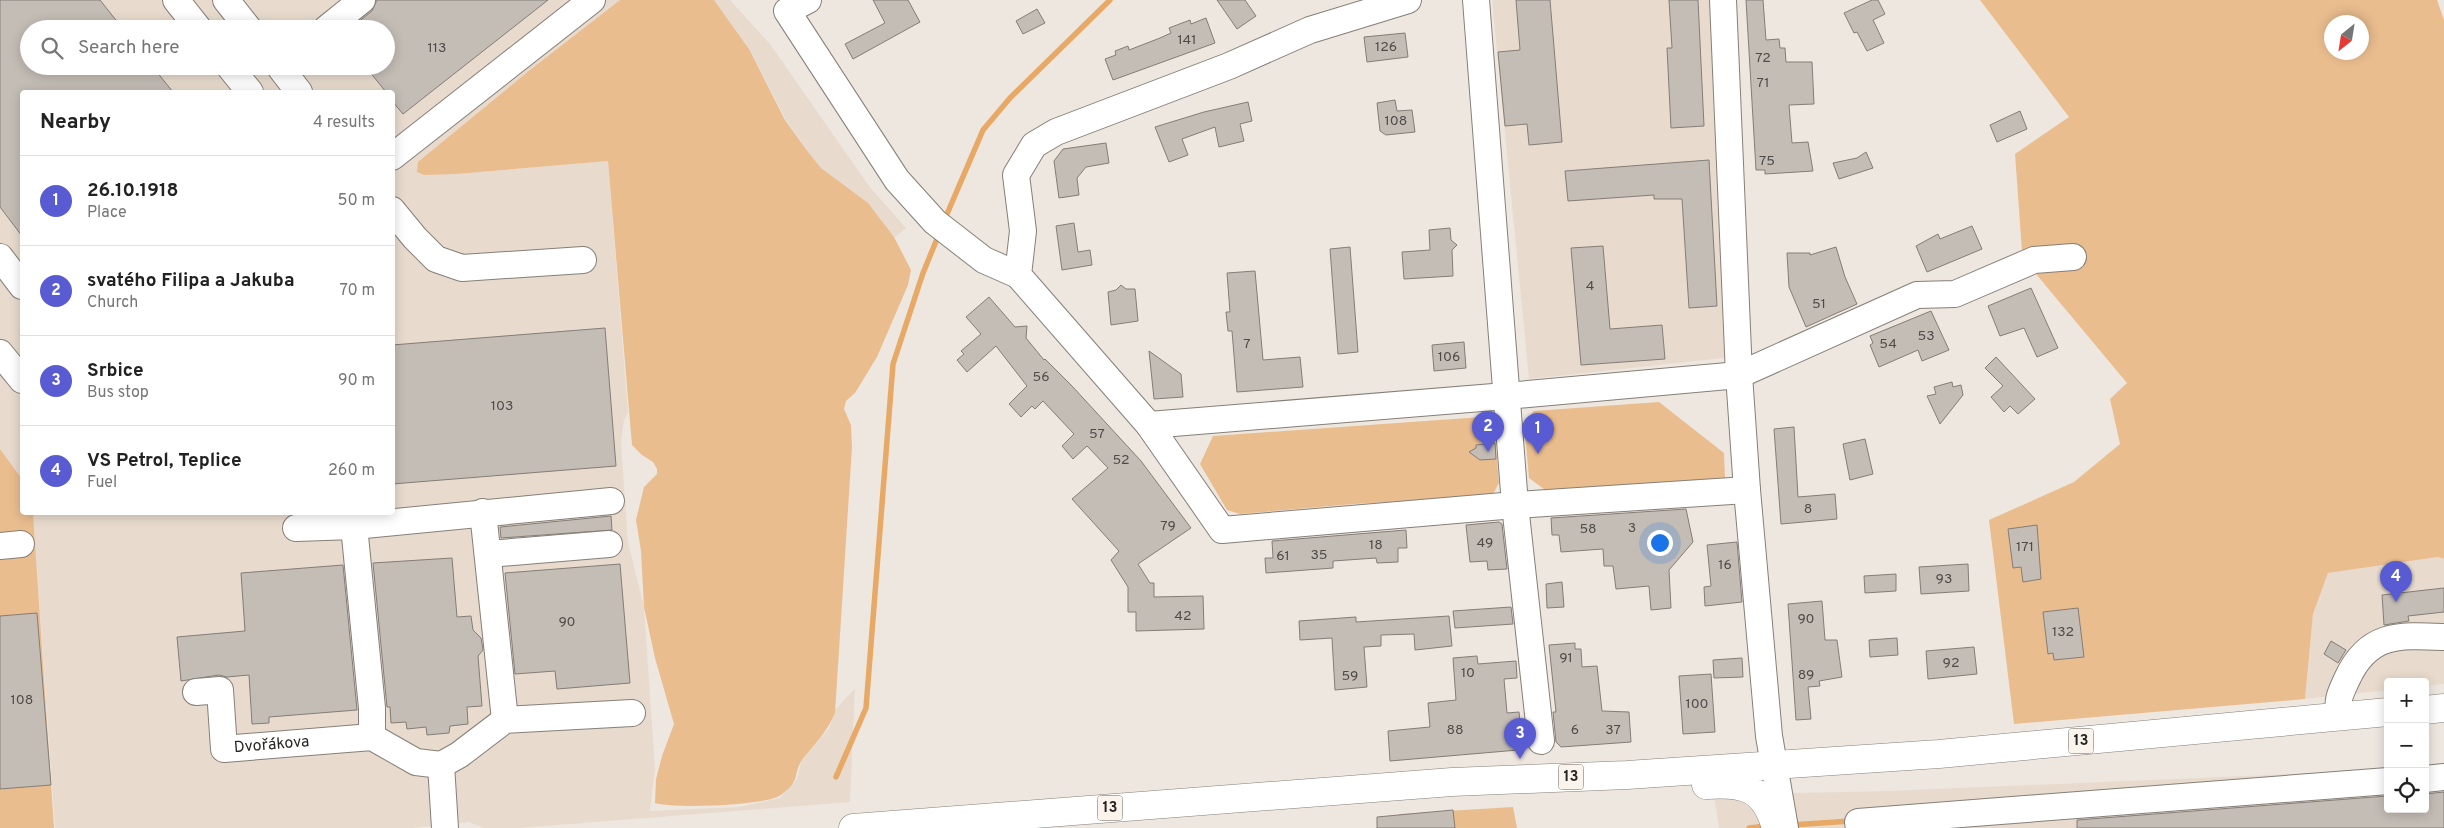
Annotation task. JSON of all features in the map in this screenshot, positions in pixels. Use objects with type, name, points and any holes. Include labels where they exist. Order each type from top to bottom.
[{"type":"main road","points":[[2429,710],[2444,708]]},
{"type":"main road","name":"13","points":[[853,828],[1452,782],[1627,775],[1939,754],[2384,712]]},
{"type":"main road","points":[[1531,778],[1606,788],[1664,789],[1731,784],[1746,787],[1758,794],[1782,824]]},
{"type":"street","points":[[176,0],[192,20]]},
{"type":"street","points":[[226,0],[242,20]]},
{"type":"street","points":[[337,20],[362,0]]},
{"type":"street","points":[[395,155],[592,0]]},
{"type":"street","points":[[808,0],[788,11],[897,180],[934,222],[984,260],[1018,275],[1149,425],[1222,530],[1515,505],[1748,490]]},
{"type":"street","points":[[1018,275],[1022,230],[1016,175],[1034,145],[1056,132],[1229,66],[1310,30],[1408,0]]},
{"type":"street","points":[[1476,0],[1515,505],[1541,741]]},
{"type":"street","points":[[1724,0],[1739,375],[1769,736],[1775,765],[1782,824]]},
{"type":"street","points":[[236,75],[248,90]]},
{"type":"street","points":[[286,75],[298,90]]},
{"type":"street","points":[[395,214],[436,259],[462,268],[583,260]]},
{"type":"street","points":[[0,257],[13,285]]},
{"type":"street","points":[[1149,425],[1739,375],[1917,295],[1956,294],[2034,260],[2073,257]]},
{"type":"street","points":[[0,353],[20,378]]},
{"type":"street","points":[[296,528],[354,526],[611,501]]},
{"type":"street","points":[[483,512],[505,720]]},
{"type":"street","points":[[354,526],[372,708],[372,737],[416,762],[441,765],[459,755],[505,720],[632,713]]},
{"type":"street","points":[[488,554],[609,544]]},
{"type":"street","points":[[2339,716],[2337,700],[2355,662],[2367,649],[2382,640],[2419,636],[2444,637]]},
{"type":"street","name":"Dvořákova","points":[[196,692],[220,690],[224,749],[372,737]]},
{"type":"street","points":[[441,765],[445,828]]},
{"type":"street","points":[[2429,778],[2444,777]]},
{"type":"street","points":[[1859,828],[1858,822],[2384,781]]},
{"type":"shaded area","points":[[0,0],[620,0],[530,70],[456,174],[608,161],[628,412],[624,420],[621,443],[628,542],[644,607],[655,769],[650,811],[739,807],[780,798],[797,779],[801,762],[829,728],[835,710],[855,688],[850,802],[520,828],[484,828],[469,822],[413,828],[55,828],[33,515],[395,515],[395,90],[20,90],[20,476],[0,449]]},
{"type":"shaded area","points":[[620,0],[714,0],[749,49],[785,120],[805,148],[821,168],[868,203],[894,237],[911,270],[908,285],[877,357],[855,393],[846,401],[844,409],[851,425],[852,447],[835,713],[824,732],[802,760],[794,781],[787,790],[772,799],[758,802],[699,806],[655,803],[656,779],[674,724],[655,658],[644,607],[641,551],[636,520],[644,487],[657,474],[657,469],[653,462],[632,445],[608,161],[456,174],[424,175],[417,172],[418,162],[530,70]]},
{"type":"shaded area","points":[[714,0],[730,0],[770,44],[869,186],[906,228],[894,238],[821,168],[805,148],[786,120],[749,49]]},
{"type":"shaded area","points":[[1492,0],[1731,0],[1751,355],[1529,379]]},
{"type":"shaded area","points":[[1980,0],[2437,0],[2444,20],[2444,559],[2438,557],[2328,573],[2313,614],[2305,699],[2014,724],[1989,520],[2074,482],[2120,444],[2110,399],[2127,383],[2036,274],[2022,251],[2015,154],[2069,117]]},
{"type":"shaded area","points":[[1659,402],[1724,453],[1725,478],[1545,490],[1529,478],[1524,422],[1534,411]]},
{"type":"shaded area","points":[[1482,417],[1494,425],[1499,483],[1492,496],[1354,504],[1240,514],[1227,510],[1200,464],[1213,436]]},
{"type":"shaded area","points":[[0,449],[20,476],[20,515],[33,515],[54,828],[0,828]]},
{"type":"shaded area","points":[[2438,557],[2444,559],[2444,684],[2429,686],[2429,678],[2384,678],[2384,690],[2305,699],[2313,614],[2328,573]]},
{"type":"shaded area","points":[[2444,765],[2444,828],[1719,828],[1714,795],[1887,791],[2384,770],[2384,813],[2429,813],[2429,767]]},
{"type":"shaded area","points":[[1513,807],[1517,828],[1400,828],[1399,814]]},
{"type":"building","points":[[0,0],[100,0],[116,20],[20,20],[20,75],[159,75],[171,90],[20,90],[20,233],[0,207]]},
{"type":"building","points":[[377,0],[548,0],[403,114],[395,105],[395,90],[384,90],[372,75],[395,75],[395,20],[361,20],[372,11]]},
{"type":"building","points":[[873,0],[908,0],[920,22],[853,59],[845,44],[885,23]]},
{"type":"building","points":[[1217,0],[1245,0],[1256,16],[1237,29]]},
{"type":"building","points":[[1516,0],[1550,0],[1562,142],[1529,145],[1527,124],[1505,126],[1498,52],[1520,50]]},
{"type":"building","points":[[1669,0],[1698,0],[1704,126],[1671,128],[1667,48],[1672,48]]},
{"type":"building","points":[[1746,0],[1763,0],[1766,40],[1779,39],[1780,48],[1785,48],[1786,62],[1812,62],[1814,104],[1789,105],[1792,143],[1808,142],[1813,171],[1765,174],[1765,170],[1756,170]]},
{"type":"building","points":[[1872,0],[1878,0],[1885,14],[1873,20],[1884,43],[1867,51],[1857,32],[1854,33],[1844,13]]},
{"type":"building","points":[[1037,9],[1045,23],[1023,34],[1016,21]]},
{"type":"building","points":[[1206,18],[1215,43],[1113,80],[1105,59],[1116,55],[1115,51],[1128,46],[1129,50],[1171,33],[1169,28],[1190,20],[1191,24]]},
{"type":"building","points":[[1405,33],[1408,57],[1367,62],[1364,37]]},
{"type":"building","points":[[1395,100],[1397,111],[1412,110],[1415,132],[1386,135],[1380,131],[1377,103]]},
{"type":"building","points":[[1248,102],[1252,121],[1240,124],[1244,141],[1219,147],[1215,127],[1182,139],[1188,155],[1169,162],[1155,127],[1204,112]]},
{"type":"building","points":[[2020,111],[2027,129],[1997,142],[1990,125]]},
{"type":"building","points":[[1106,143],[1109,163],[1086,167],[1077,178],[1079,195],[1059,198],[1054,161],[1063,149]]},
{"type":"building","points":[[1866,152],[1873,168],[1839,179],[1833,163],[1857,158]]},
{"type":"building","points":[[1709,160],[1717,306],[1689,308],[1682,199],[1654,199],[1654,195],[1568,201],[1565,171]]},
{"type":"building","points":[[1074,223],[1078,252],[1090,250],[1092,265],[1062,270],[1056,226]]},
{"type":"building","points":[[1972,226],[1982,249],[1927,272],[1916,246],[1938,234],[1940,239]]},
{"type":"building","points":[[1450,228],[1451,240],[1457,245],[1452,250],[1453,276],[1404,279],[1402,252],[1430,250],[1429,230]]},
{"type":"building","points":[[1603,246],[1610,329],[1662,325],[1665,359],[1581,365],[1571,248]]},
{"type":"building","points":[[1350,247],[1358,352],[1338,354],[1330,249]]},
{"type":"building","points":[[1836,247],[1845,277],[1857,304],[1806,327],[1789,287],[1787,253],[1810,253],[1810,255]]},
{"type":"building","points":[[1255,271],[1263,360],[1300,357],[1303,387],[1237,392],[1232,331],[1228,331],[1226,312],[1230,312],[1227,273]]},
{"type":"building","points":[[1121,285],[1126,289],[1135,289],[1138,321],[1111,325],[1108,292],[1116,290]]},
{"type":"building","points":[[2031,288],[2058,348],[2037,357],[2024,328],[2000,336],[1988,306]]},
{"type":"building","points":[[989,297],[1015,327],[1027,326],[1026,338],[1044,360],[1072,386],[1141,461],[1191,528],[1138,564],[1150,583],[1154,583],[1154,597],[1203,596],[1204,629],[1136,631],[1136,612],[1128,612],[1128,587],[1111,560],[1119,551],[1072,499],[1108,468],[1087,446],[1073,459],[1062,446],[1074,434],[1043,401],[1035,409],[1032,406],[1021,417],[1009,404],[1027,386],[996,346],[967,372],[957,360],[964,354],[961,351],[981,334],[966,317]]},
{"type":"building","points":[[1931,311],[1949,350],[1922,361],[1918,350],[1879,367],[1870,345],[1873,343],[1870,336]]},
{"type":"building","points":[[605,328],[616,466],[395,484],[395,345]]},
{"type":"building","points":[[1464,342],[1466,368],[1434,371],[1432,345]]},
{"type":"building","points":[[1149,351],[1181,374],[1183,397],[1154,399]]},
{"type":"building","points":[[1996,357],[2035,399],[2018,414],[2010,406],[2004,412],[1991,397],[2003,386],[1985,368]]},
{"type":"building","points":[[1952,382],[1953,387],[1961,385],[1963,395],[1940,424],[1927,396],[1936,394],[1934,387]]},
{"type":"building","points":[[1794,427],[1798,497],[1835,494],[1837,519],[1781,524],[1774,429]]},
{"type":"building","points":[[1865,439],[1873,474],[1850,480],[1843,444]]},
{"type":"building","points":[[1495,443],[1496,459],[1480,460],[1469,452],[1476,448],[1476,445]]},
{"type":"building","points":[[1686,509],[1693,542],[1669,570],[1671,608],[1651,610],[1649,586],[1616,589],[1613,566],[1604,566],[1603,549],[1561,552],[1559,535],[1552,535],[1551,518]]},
{"type":"building","points":[[611,516],[612,530],[501,538],[500,527]]},
{"type":"building","points":[[1499,522],[1502,524],[1507,569],[1488,570],[1487,561],[1470,562],[1466,525]]},
{"type":"building","points":[[2037,525],[2041,579],[2023,582],[2021,567],[2013,568],[2008,529]]},
{"type":"building","points":[[1406,530],[1407,548],[1398,548],[1398,562],[1377,563],[1376,558],[1333,561],[1333,568],[1266,573],[1265,558],[1273,558],[1272,541]]},
{"type":"building","points":[[1737,542],[1742,602],[1705,606],[1704,587],[1711,586],[1707,545]]},
{"type":"building","points":[[452,558],[457,617],[471,616],[473,630],[481,638],[483,650],[478,656],[482,706],[467,707],[468,724],[450,726],[449,733],[427,735],[426,727],[407,729],[406,722],[391,723],[390,707],[387,707],[373,563]]},
{"type":"building","points":[[620,564],[630,683],[557,689],[555,671],[515,674],[505,573]]},
{"type":"building","points":[[1968,564],[1969,591],[1921,594],[1919,567]]},
{"type":"building","points":[[343,565],[357,710],[269,717],[269,723],[252,724],[249,675],[227,677],[219,675],[181,681],[177,637],[245,631],[241,573]]},
{"type":"building","points":[[1896,574],[1896,591],[1865,593],[1864,576]]},
{"type":"building","points":[[1562,582],[1564,607],[1547,608],[1546,584]]},
{"type":"building","points":[[2444,588],[2444,612],[2408,616],[2409,621],[2384,625],[2382,595]]},
{"type":"building","points":[[1822,601],[1825,640],[1837,640],[1842,677],[1819,681],[1820,686],[1808,687],[1811,719],[1796,720],[1788,604]]},
{"type":"building","points":[[1511,607],[1513,624],[1455,628],[1453,611]]},
{"type":"building","points":[[2078,608],[2084,657],[2054,660],[2053,653],[2048,654],[2043,612]]},
{"type":"building","points":[[37,613],[51,785],[0,789],[0,616]]},
{"type":"building","points":[[1449,616],[1452,646],[1415,650],[1414,634],[1381,635],[1381,646],[1364,647],[1367,687],[1335,690],[1332,638],[1300,640],[1299,621],[1356,617],[1356,622]]},
{"type":"building","points":[[1897,638],[1898,655],[1870,657],[1869,640]]},
{"type":"building","points":[[2331,641],[2346,650],[2338,663],[2324,654]]},
{"type":"building","points":[[1575,643],[1575,649],[1581,649],[1582,667],[1597,666],[1602,711],[1629,712],[1631,742],[1561,747],[1556,742],[1553,712],[1556,712],[1549,645]]},
{"type":"building","points":[[1974,647],[1977,674],[1928,679],[1926,651]]},
{"type":"building","points":[[1477,656],[1478,664],[1516,661],[1517,678],[1504,679],[1507,713],[1519,712],[1522,744],[1518,750],[1390,761],[1388,731],[1430,727],[1428,703],[1456,700],[1453,658]]},
{"type":"building","points":[[1742,658],[1743,677],[1714,678],[1713,660]]},
{"type":"building","points":[[1711,674],[1715,732],[1683,734],[1679,676]]},
{"type":"building","points":[[2444,792],[2444,828],[2077,828],[2077,820],[2384,796],[2384,813],[2429,813],[2429,794]]},
{"type":"building","points":[[1453,810],[1455,828],[1377,828],[1377,817]]},
{"type":"waterway","points":[[944,221],[983,130],[1010,98],[1110,0]]},
{"type":"waterway","points":[[836,777],[866,708],[893,364],[923,273],[939,234]]},
{"type":"waterway","points":[[1791,825],[1851,821]]},
{"type":"waterway","points":[[1749,828],[1767,826]]},
{"type":"place","name":"svatého Filipa a Jakuba","points":[[1488,452]]},
{"type":"place","name":"26.10.1918","points":[[1538,454]]},
{"type":"place","name":"VS Petrol, Teplice","points":[[2396,602]]},
{"type":"place","name":"Srbice","points":[[1520,759]]}]
